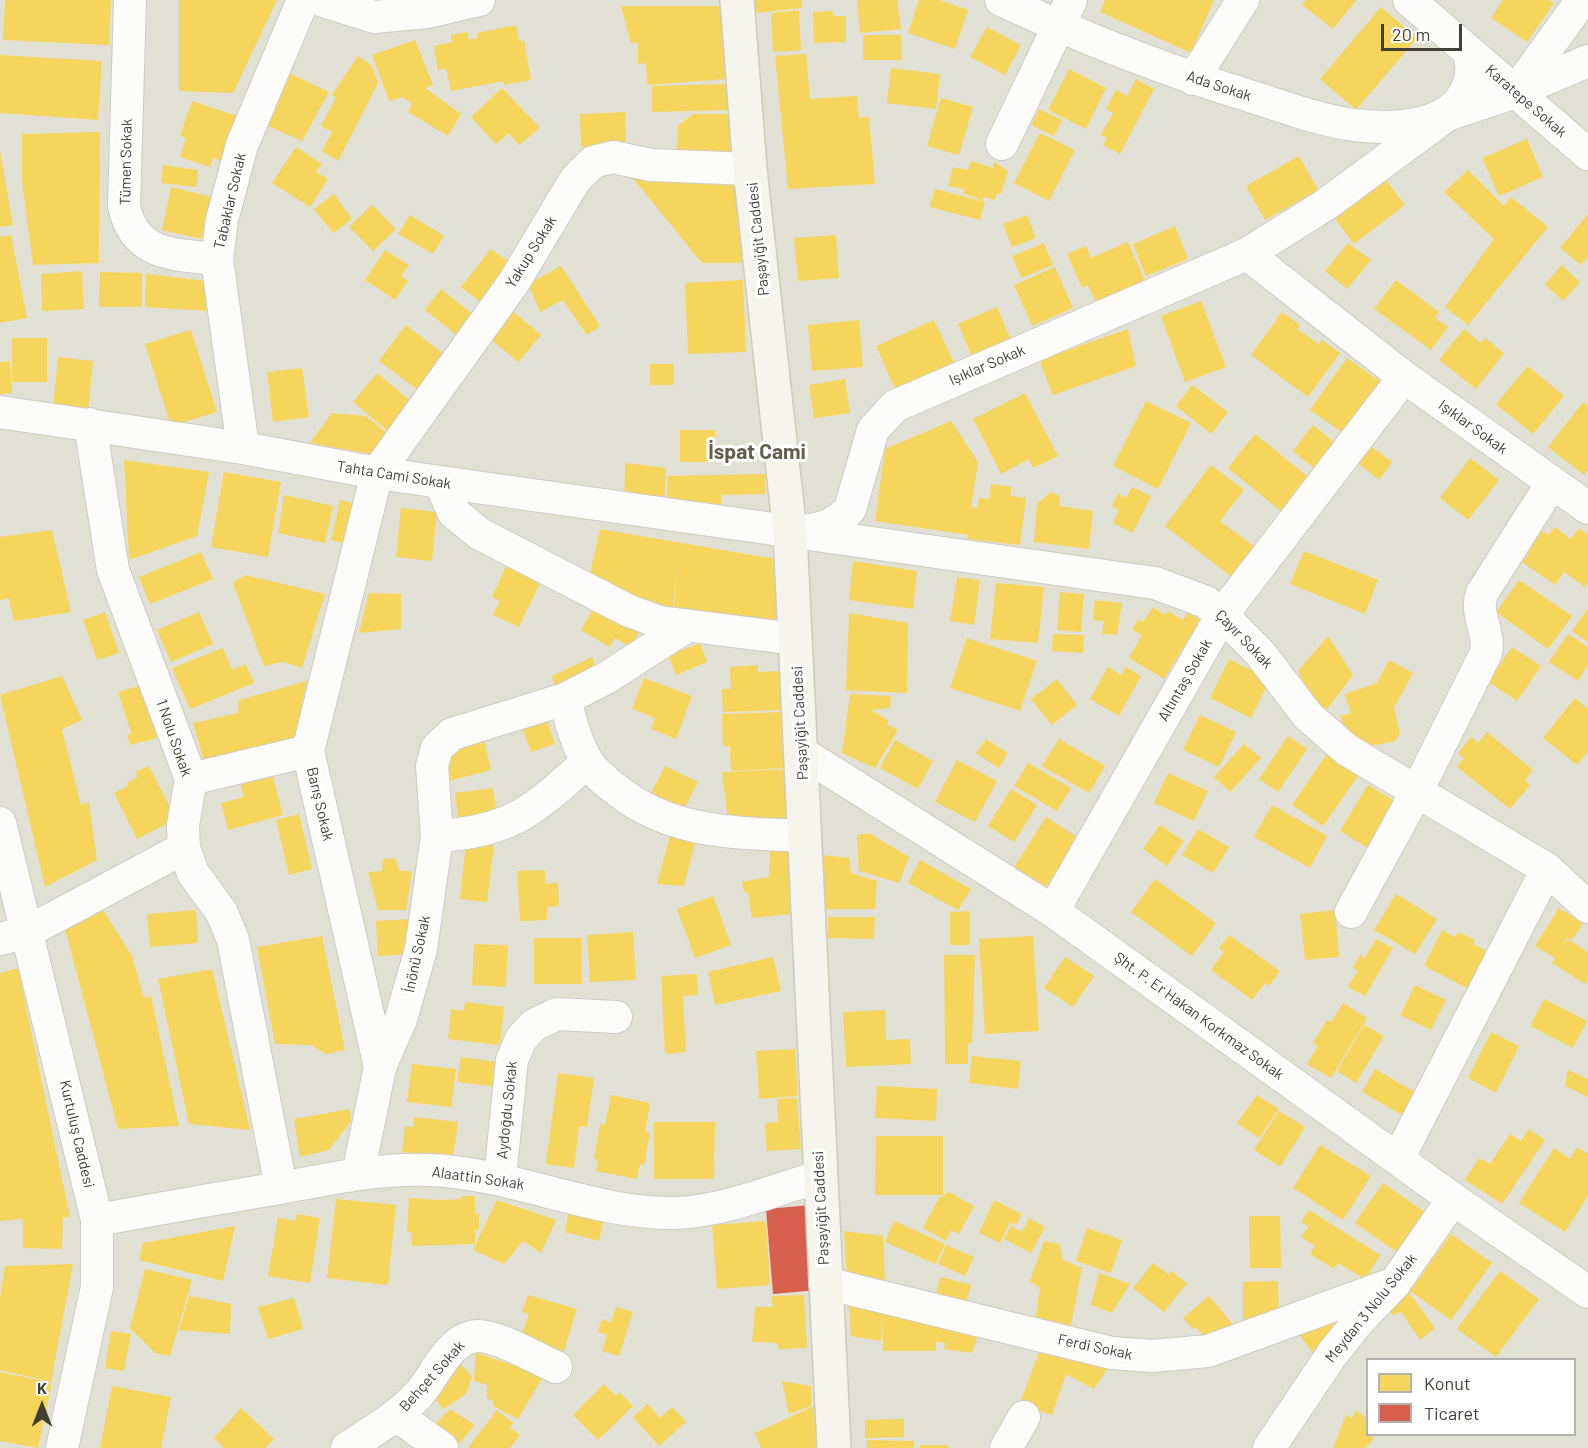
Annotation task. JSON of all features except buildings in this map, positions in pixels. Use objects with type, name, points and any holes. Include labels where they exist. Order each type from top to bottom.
[{"type":"main road","name":"Paşayiğit Caddesi","points":[[737,0],[750,169],[790,533],[802,753],[819,1177],[834,1448]]},
{"type":"street","name":"Tümen Sokak","points":[[130,0],[124,206],[127,219],[141,241],[153,248],[167,253],[217,259]]},
{"type":"street","name":"Tabaklar Sokak","points":[[243,448],[217,259],[222,220],[242,145],[303,0]]},
{"type":"street","points":[[320,0],[374,17],[428,12],[479,0]]},
{"type":"street","name":"Ada Sokak","points":[[1001,0],[1065,13],[1193,79],[1283,107],[1353,124],[1388,126],[1446,115]]},
{"type":"street","points":[[1193,79],[1243,0]]},
{"type":"street","name":"Karatepe Sokak","points":[[1409,0],[1588,154]]},
{"type":"street","points":[[1515,92],[1582,0]]},
{"type":"street","points":[[1002,144],[1065,13]]},
{"type":"street","points":[[1446,115],[1458,103],[1468,86],[1472,66],[1469,52]]},
{"type":"street","name":"Işıklar Sokak","points":[[790,533],[830,525],[841,519],[850,509],[873,429],[895,406],[1247,254],[1325,205],[1446,115],[1515,92],[1588,60]]},
{"type":"street","name":"Yakup Sokak","points":[[377,473],[514,282],[575,180],[588,165],[614,157],[651,165],[750,169]]},
{"type":"street","name":"Işıklar Sokak","points":[[1247,254],[1404,377],[1588,508]]},
{"type":"street","name":"Altıntaş Sokak","points":[[1053,911],[1222,615],[1404,377]]},
{"type":"street","name":"Tahta Cami Sokak","points":[[0,412],[243,448],[377,473],[790,533]]},
{"type":"street","name":"1 Nolu Sokak","points":[[90,424],[113,570],[191,779],[183,825],[184,848],[193,873],[222,913],[233,940],[281,1187]]},
{"type":"street","name":"Barış Sokak","points":[[377,473],[308,751],[380,1067]]},
{"type":"street","points":[[440,482],[453,512],[480,534],[628,611],[660,622],[795,639]]},
{"type":"street","points":[[1351,912],[1416,793],[1486,653],[1486,638],[1479,607],[1482,593],[1552,483]]},
{"type":"street","name":"Çayır Sokak","points":[[790,533],[1155,583],[1206,602],[1259,652],[1323,732],[1347,750],[1416,793],[1547,869],[1588,907]]},
{"type":"street","points":[[687,626],[606,678],[565,699],[578,744],[587,762],[626,797],[670,821],[724,832],[805,836]]},
{"type":"street","name":"İnönü Sokak","points":[[380,1067],[401,1019],[416,970],[437,836],[432,766],[434,753],[441,742],[452,734],[565,699]]},
{"type":"street","points":[[191,779],[308,751]]},
{"type":"street","name":"Şht. P. Er Hakan Korkmaz Sokak","points":[[802,753],[1053,911],[1398,1160],[1588,1292]]},
{"type":"street","points":[[437,836],[481,832],[512,820],[543,801],[587,762]]},
{"type":"street","name":"Kurtuluş Caddesi","points":[[0,823],[14,936],[97,1220],[97,1287],[62,1448]]},
{"type":"street","points":[[14,936],[184,848]]},
{"type":"street","points":[[1398,1160],[1547,869]]},
{"type":"street","name":"Aydoğdu Sokak","points":[[500,1178],[512,1060],[521,1039],[534,1025],[557,1014],[616,1017]]},
{"type":"street","points":[[358,1174],[380,1067]]},
{"type":"street","name":"Alaattin Sokak","points":[[97,1220],[358,1174],[426,1170],[500,1178],[618,1208],[674,1213],[713,1207],[819,1177]]},
{"type":"street","name":"Meydan 3 Nolu Sokak","points":[[1269,1448],[1333,1353],[1357,1323],[1395,1283],[1453,1199]]},
{"type":"street","name":"Ferdi Sokak","points":[[825,1283],[1112,1353],[1152,1356],[1208,1351],[1395,1283]]},
{"type":"street","name":"Behçet Sokak","points":[[347,1448],[396,1415],[418,1395],[454,1347],[468,1337],[477,1336],[495,1340],[556,1367]]},
{"type":"street","points":[[396,1415],[442,1448]]},
{"type":"street","points":[[1006,1448],[1024,1417]]},
{"type":"shaded area","points":[[0,0],[1588,0],[1588,1448],[0,1448]]},
{"type":"district","name":"İspat Cami","points":[[757,452]]}]
